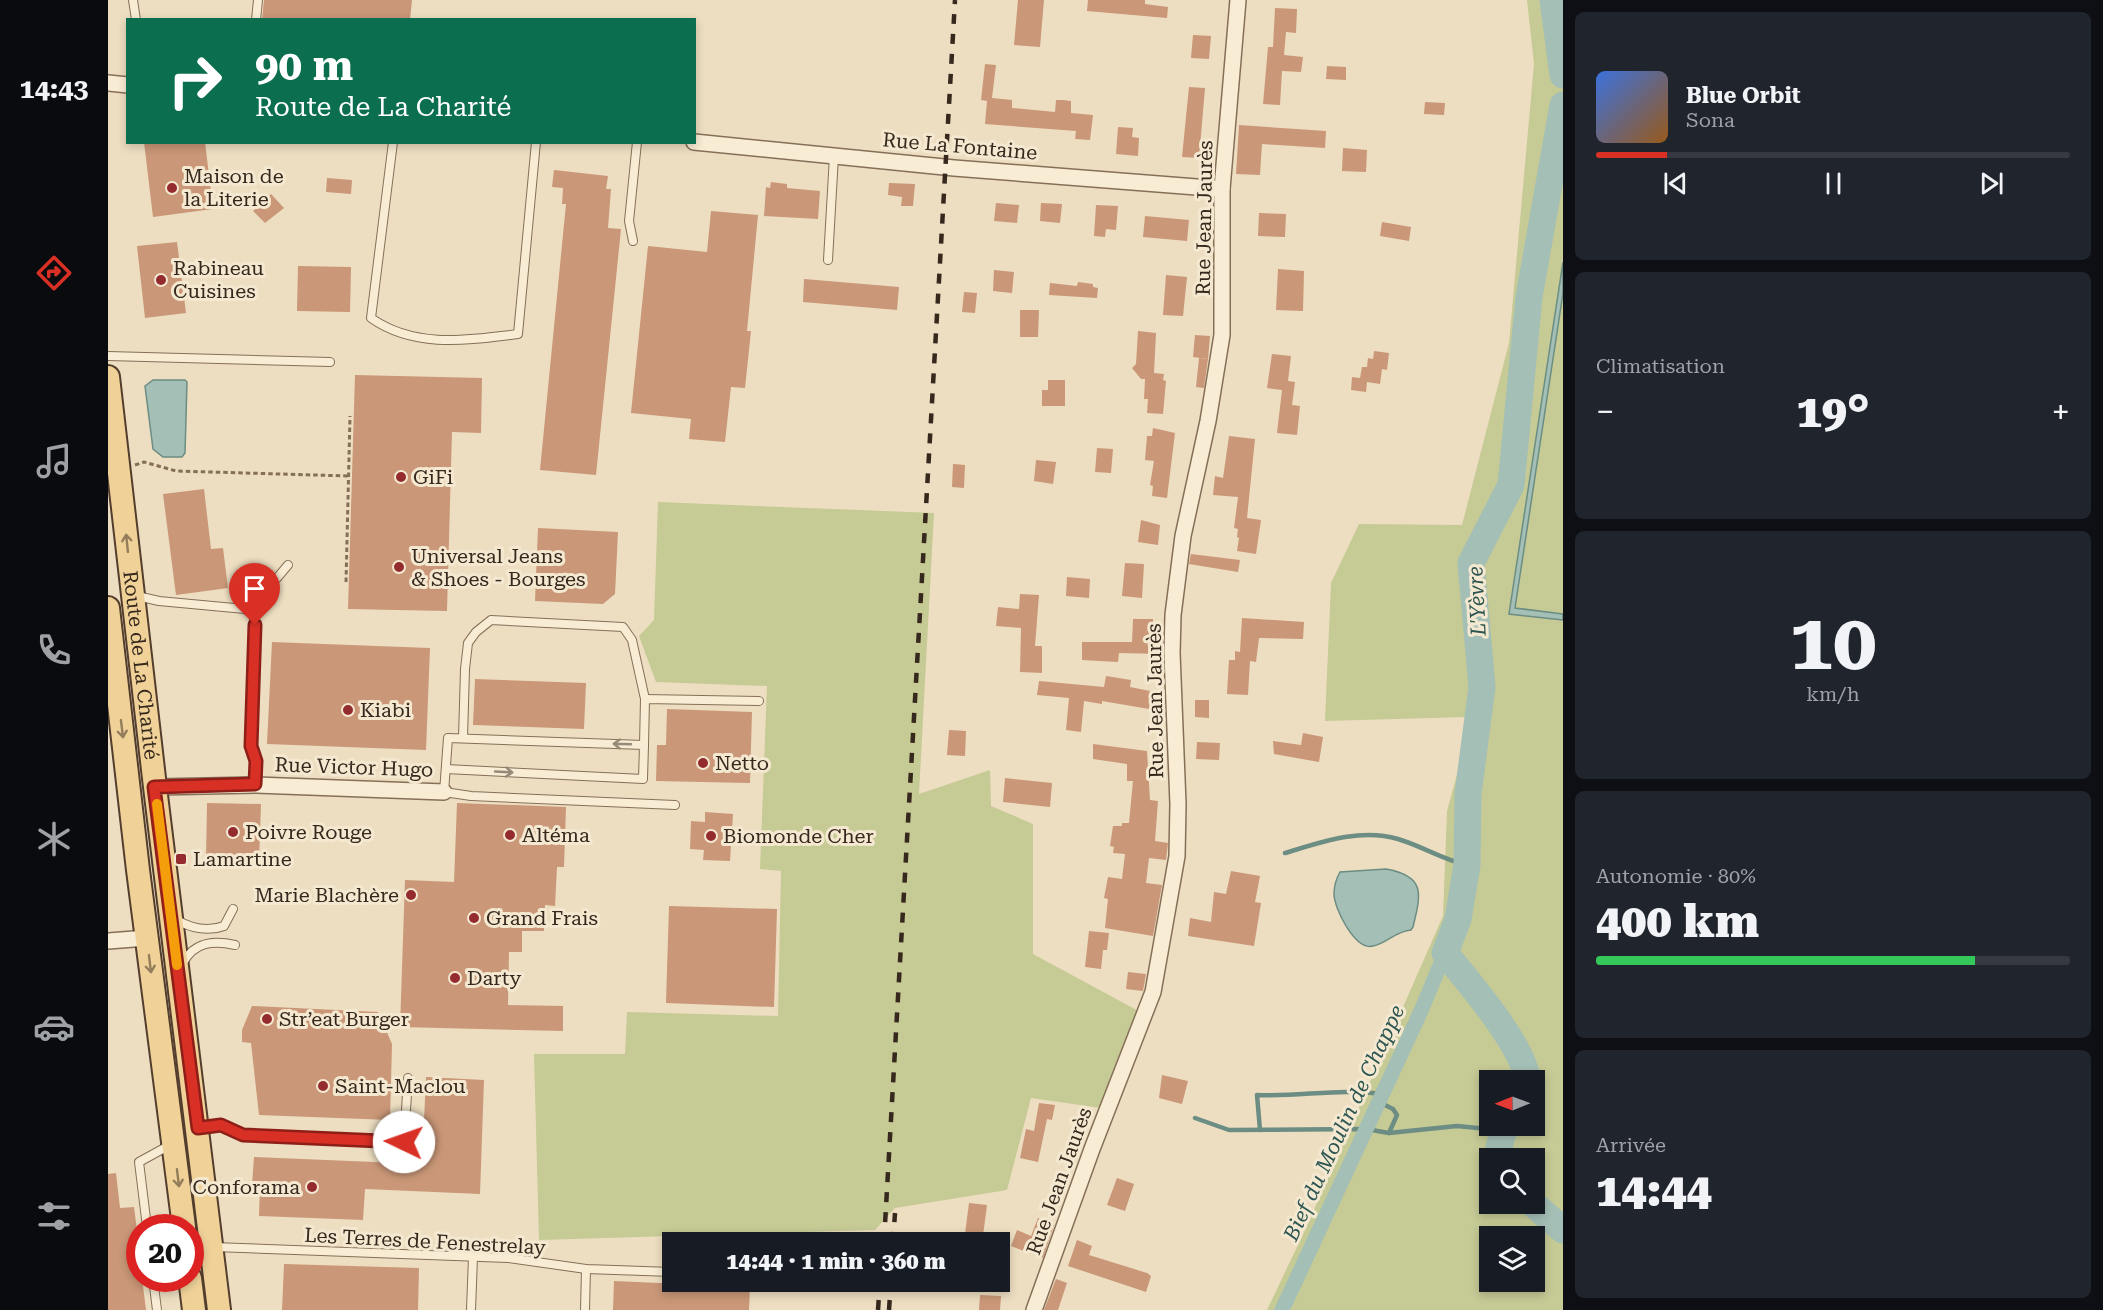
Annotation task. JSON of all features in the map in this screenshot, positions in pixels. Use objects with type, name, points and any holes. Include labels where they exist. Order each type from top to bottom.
[{"type":"main road","name":"Route de La Charité","points":[[108,377],[154,787],[172,917],[219,1310]]},
{"type":"main road","name":"Route de La Charité","points":[[108,608],[182,1214]]},
{"type":"main road","points":[[192,1292],[194,1310]]},
{"type":"street","name":"Rue Jean Jaurès","points":[[1034,1310],[1092,1149],[1153,992],[1174,877],[1177,856],[1178,804],[1172,653],[1173,615],[1183,536],[1208,421],[1222,335],[1222,189],[1238,0]]},
{"type":"street","points":[[108,84],[126,86]]},
{"type":"street","name":"Rue La Fontaine","points":[[696,142],[954,168],[1222,189]]},
{"type":"street","name":"Rue Victor Hugo","points":[[154,787],[255,784],[444,792]]},
{"type":"street","points":[[108,941],[147,938]]},
{"type":"lane","points":[[133,0],[136,18]]},
{"type":"lane","points":[[256,18],[258,0]]},
{"type":"lane","points":[[393,144],[371,318],[385,328],[408,336],[438,341],[518,334],[536,144]]},
{"type":"lane","points":[[633,241],[629,221],[637,144]]},
{"type":"lane","points":[[828,260],[834,156]]},
{"type":"lane","points":[[108,356],[330,362]]},
{"type":"lane","points":[[245,609],[288,565]]},
{"type":"lane","points":[[133,595],[159,601],[245,609],[253,614],[255,625],[251,746],[256,761],[255,784]]},
{"type":"lane","points":[[446,769],[643,779],[645,699],[632,640],[622,627],[491,620],[476,632],[468,643],[463,738]]},
{"type":"lane","points":[[645,699],[759,701]]},
{"type":"lane","points":[[644,745],[448,738],[444,792],[471,796],[675,805]]},
{"type":"lane","points":[[172,917],[188,926],[206,930],[218,929],[224,926],[233,909]]},
{"type":"lane","points":[[177,972],[187,955],[200,945],[218,942],[235,945]]},
{"type":"lane","points":[[198,1128],[221,1125],[243,1135],[404,1142],[408,1078]]},
{"type":"lane","points":[[145,1214],[139,1162],[174,1143]]},
{"type":"lane","name":"Les Terres de Fenestrelay","points":[[212,1247],[508,1258],[586,1269],[662,1272]]},
{"type":"lane","points":[[471,1310],[473,1257]]},
{"type":"lane","points":[[585,1310],[586,1269]]},
{"type":"lane","points":[[155,1292],[157,1310]]},
{"type":"path","points":[[346,582],[350,416]]},
{"type":"path","points":[[134,466],[144,462],[176,471],[349,476]]},
{"type":"green space","points":[[1527,0],[1563,0],[1563,1310],[1267,1310],[1306,1228],[1443,916],[1447,811],[1466,742],[1467,717],[1325,721],[1331,583],[1359,524],[1462,525],[1509,343],[1534,64]]},
{"type":"green space","points":[[658,502],[934,513],[919,794],[990,770],[991,806],[1033,824],[1033,954],[1144,1014],[1108,1109],[1031,1098],[1007,1190],[895,1208],[875,1230],[662,1232],[662,1236],[539,1240],[534,1054],[625,1054],[627,1012],[778,1016],[781,871],[760,869],[767,686],[656,682],[639,636],[654,620]]},
{"type":"water","points":[[1563,262],[1563,293],[1515,608],[1563,614],[1563,620],[1509,614]]},
{"type":"water","points":[[153,380],[185,380],[187,382],[185,453],[182,457],[163,457],[153,449],[145,386]]},
{"type":"water","points":[[1386,869],[1408,876],[1418,888],[1418,905],[1413,927],[1411,930],[1401,932],[1378,944],[1366,946],[1353,935],[1342,918],[1335,900],[1336,882],[1340,872]]},
{"type":"building","points":[[264,0],[412,0],[410,18],[262,18]]},
{"type":"building","points":[[1018,0],[1044,0],[1040,47],[1014,45]]},
{"type":"building","points":[[1088,0],[1145,0],[1145,4],[1168,7],[1167,18],[1087,11]]},
{"type":"building","points":[[1275,8],[1297,9],[1296,33],[1286,32],[1284,55],[1303,57],[1301,72],[1282,71],[1280,105],[1263,104],[1268,47],[1273,47]]},
{"type":"building","points":[[1193,35],[1211,36],[1209,59],[1191,58]]},
{"type":"building","points":[[985,64],[996,65],[992,98],[1012,100],[1012,108],[1055,112],[1056,100],[1071,101],[1071,113],[1093,115],[1090,140],[1075,139],[1076,131],[985,124],[987,101],[981,100]]},
{"type":"building","points":[[1327,66],[1346,67],[1346,80],[1326,79]]},
{"type":"building","points":[[1189,87],[1205,88],[1199,158],[1182,157]]},
{"type":"building","points":[[1425,102],[1445,103],[1444,115],[1424,114]]},
{"type":"building","points":[[1239,125],[1326,131],[1325,148],[1262,144],[1260,175],[1236,174]]},
{"type":"building","points":[[1118,127],[1133,128],[1132,137],[1139,138],[1138,156],[1116,154]]},
{"type":"building","points":[[144,144],[205,144],[213,209],[153,217]]},
{"type":"building","points":[[1343,148],[1367,150],[1366,172],[1342,171]]},
{"type":"building","points":[[554,170],[608,176],[606,189],[611,189],[608,228],[621,229],[596,475],[540,470],[566,204],[562,204],[563,188],[552,187]]},
{"type":"building","points":[[327,178],[352,180],[351,194],[326,192]]},
{"type":"building","points":[[771,182],[787,184],[787,188],[820,191],[818,219],[764,216],[766,187],[770,188]]},
{"type":"building","points":[[889,183],[915,184],[913,206],[901,206],[902,197],[888,195]]},
{"type":"building","points":[[271,194],[284,208],[265,223],[253,211]]},
{"type":"building","points":[[996,203],[1019,205],[1017,223],[994,221]]},
{"type":"building","points":[[1041,203],[1062,204],[1060,223],[1040,221]]},
{"type":"building","points":[[1096,205],[1118,206],[1116,230],[1106,229],[1105,237],[1094,236]]},
{"type":"building","points":[[711,211],[758,215],[747,331],[751,331],[745,388],[731,387],[725,442],[689,439],[691,419],[631,413],[648,246],[707,252]]},
{"type":"building","points":[[1259,213],[1286,214],[1285,237],[1258,236]]},
{"type":"building","points":[[1145,216],[1189,220],[1187,241],[1143,237]]},
{"type":"building","points":[[1382,222],[1411,227],[1409,241],[1380,236]]},
{"type":"building","name":"Rabineau Cuisines","points":[[177,242],[186,313],[145,318],[137,246]]},
{"type":"building","points":[[298,266],[351,267],[350,312],[297,311]]},
{"type":"building","points":[[1278,269],[1304,271],[1303,311],[1276,310]]},
{"type":"building","points":[[994,270],[1014,272],[1012,293],[993,291]]},
{"type":"building","points":[[1166,275],[1187,277],[1183,316],[1163,315]]},
{"type":"building","points":[[804,279],[899,287],[897,310],[803,302]]},
{"type":"building","points":[[1078,282],[1093,284],[1093,287],[1098,288],[1097,298],[1049,295],[1050,283],[1077,286]]},
{"type":"building","points":[[964,292],[977,293],[975,313],[962,312]]},
{"type":"building","points":[[1020,310],[1039,310],[1038,337],[1020,337]]},
{"type":"building","points":[[1138,331],[1156,333],[1154,373],[1164,374],[1163,380],[1166,381],[1163,414],[1147,413],[1148,399],[1144,399],[1145,379],[1141,379],[1132,368],[1136,364]]},
{"type":"building","points":[[1195,335],[1210,336],[1208,359],[1193,357]]},
{"type":"building","points":[[1374,351],[1389,353],[1387,370],[1382,369],[1380,384],[1367,382],[1366,392],[1351,390],[1352,377],[1360,378],[1362,367],[1367,367],[1368,358],[1373,359]]},
{"type":"building","points":[[1272,354],[1291,356],[1288,381],[1295,382],[1292,405],[1300,406],[1297,435],[1277,433],[1282,390],[1267,388]]},
{"type":"building","points":[[1199,358],[1208,359],[1204,388],[1196,387]]},
{"type":"building","points":[[355,375],[482,378],[481,433],[452,432],[447,611],[348,609]]},
{"type":"building","points":[[1048,380],[1065,380],[1065,406],[1042,406],[1042,390],[1048,390]]},
{"type":"building","points":[[1153,428],[1175,433],[1167,498],[1152,496],[1153,486],[1150,485],[1154,461],[1145,460],[1147,436],[1152,436]]},
{"type":"building","points":[[1229,436],[1255,439],[1247,518],[1261,520],[1256,554],[1237,551],[1238,529],[1234,528],[1238,497],[1213,495],[1215,476],[1223,478]]},
{"type":"building","points":[[1097,448],[1113,449],[1111,473],[1095,472]]},
{"type":"building","points":[[1036,460],[1056,462],[1053,484],[1034,481]]},
{"type":"building","points":[[953,464],[965,465],[964,488],[952,487]]},
{"type":"building","points":[[204,489],[211,549],[223,548],[228,588],[176,595],[163,494]]},
{"type":"building","points":[[1141,520],[1160,525],[1158,545],[1138,542]]},
{"type":"building","points":[[538,528],[618,532],[615,594],[603,604],[535,601]]},
{"type":"building","points":[[1191,554],[1240,560],[1238,572],[1189,564]]},
{"type":"building","points":[[1125,563],[1144,564],[1142,598],[1122,596]]},
{"type":"building","points":[[1067,577],[1090,579],[1089,598],[1066,596]]},
{"type":"building","points":[[1020,594],[1039,595],[1035,646],[1042,646],[1042,673],[1020,672],[1021,628],[996,626],[998,607],[1019,609]]},
{"type":"building","points":[[1242,618],[1304,622],[1303,639],[1259,638],[1256,662],[1250,661],[1248,695],[1227,694],[1229,660],[1235,660],[1235,651],[1240,652]]},
{"type":"building","points":[[1133,619],[1153,619],[1153,642],[1163,642],[1162,654],[1119,653],[1118,662],[1082,660],[1082,642],[1132,642]]},
{"type":"building","name":"Kiabi","points":[[272,642],[430,648],[426,750],[267,744]]},
{"type":"building","points":[[1106,676],[1131,680],[1130,687],[1150,691],[1149,695],[1163,697],[1161,711],[1102,701],[1102,704],[1084,701],[1081,732],[1066,730],[1069,698],[1037,695],[1039,681],[1104,687]]},
{"type":"building","points":[[475,679],[586,683],[584,729],[473,725]]},
{"type":"building","points":[[1195,700],[1209,700],[1209,718],[1195,717]]},
{"type":"building","name":"Netto","points":[[667,709],[752,712],[750,783],[656,781],[657,745],[666,745]]},
{"type":"building","points":[[949,730],[966,731],[965,756],[947,755]]},
{"type":"building","points":[[1303,733],[1323,737],[1319,762],[1274,754],[1273,741],[1301,745]]},
{"type":"building","points":[[1197,742],[1220,743],[1219,760],[1196,759]]},
{"type":"building","points":[[1093,744],[1147,751],[1150,800],[1158,801],[1155,841],[1168,843],[1166,860],[1149,858],[1146,883],[1162,885],[1153,936],[1105,928],[1108,899],[1104,898],[1108,877],[1122,879],[1125,854],[1113,853],[1114,847],[1110,846],[1113,826],[1129,823],[1133,781],[1127,781],[1127,764],[1093,759]]},
{"type":"building","points":[[1005,778],[1052,783],[1050,807],[1003,802]]},
{"type":"building","name":"Poivre Rouge","points":[[207,803],[261,804],[259,861],[206,860]]},
{"type":"building","points":[[457,803],[566,807],[564,867],[557,867],[555,906],[545,905],[544,931],[522,931],[522,952],[509,952],[508,1005],[563,1006],[563,1031],[400,1027],[405,880],[454,882]]},
{"type":"building","name":"Biomonde Cher","points":[[705,812],[733,814],[730,861],[703,860],[704,850],[690,849],[691,821],[705,822]]},
{"type":"building","points":[[1231,871],[1260,876],[1255,902],[1261,903],[1254,946],[1188,936],[1190,918],[1211,922],[1214,892],[1226,894]]},
{"type":"building","points":[[669,906],[777,909],[774,1007],[666,1003]]},
{"type":"building","points":[[1089,931],[1109,933],[1107,950],[1103,950],[1101,969],[1085,967]]},
{"type":"building","points":[[1128,972],[1146,974],[1143,991],[1126,989]]},
{"type":"building","points":[[252,1006],[378,1012],[392,1044],[390,1120],[259,1115],[251,1043],[242,1042],[242,1030]]},
{"type":"building","points":[[1162,1075],[1188,1081],[1182,1104],[1159,1098]]},
{"type":"building","points":[[426,1077],[484,1080],[480,1194],[365,1189],[363,1220],[259,1216],[260,1185],[252,1185],[254,1157],[422,1164]]},
{"type":"building","points":[[1039,1103],[1055,1105],[1052,1120],[1047,1119],[1038,1162],[1020,1158],[1026,1129],[1034,1131]]},
{"type":"building","points":[[116,1173],[120,1208],[134,1207],[135,1214],[126,1214],[126,1292],[144,1292],[146,1310],[108,1310],[108,1174]]},
{"type":"building","points":[[1117,1178],[1134,1184],[1125,1211],[1107,1205]]},
{"type":"building","points":[[969,1203],[987,1205],[984,1232],[965,1232]]},
{"type":"building","points":[[1038,1218],[1054,1225],[1043,1258],[1011,1246],[1017,1230],[1031,1236]]},
{"type":"building","points":[[1077,1240],[1092,1246],[1089,1255],[1151,1276],[1146,1292],[1068,1266]]},
{"type":"building","points":[[284,1264],[419,1268],[418,1310],[282,1310]]},
{"type":"building","points":[[1056,1279],[1067,1283],[1058,1310],[1044,1310]]},
{"type":"building","points":[[614,1281],[662,1283],[662,1292],[750,1292],[749,1310],[613,1310]]},
{"type":"building","points":[[980,1295],[1001,1296],[1000,1310],[979,1310]]},
{"type":"waterway","name":"L'Yèvre","points":[[1553,0],[1563,75]]},
{"type":"waterway","name":"L'Yèvre","points":[[1525,1070],[1516,1050],[1494,1014],[1445,953],[1458,919],[1467,865],[1468,794],[1482,687],[1471,563],[1511,485],[1529,297],[1563,105]]},
{"type":"waterway","points":[[1285,853],[1341,838],[1370,835],[1398,839],[1467,865]]},
{"type":"waterway","name":"Bief du Moulin de Chappe","points":[[1282,1310],[1421,1011],[1445,953]]},
{"type":"waterway","points":[[1260,1130],[1257,1095],[1351,1092],[1382,1094]]},
{"type":"waterway","points":[[1379,1102],[1393,1109],[1397,1115],[1389,1133]]},
{"type":"waterway","points":[[1195,1118],[1229,1130],[1366,1129],[1389,1133],[1457,1126],[1479,1128]]},
{"type":"waterway","name":"L'Yèvre","points":[[1499,1148],[1502,1136]]},
{"type":"waterway","name":"L'Yèvre","points":[[1545,1214],[1563,1230]]},
{"type":"railway","points":[[885,1232],[955,0]]},
{"type":"railway","points":[[894,1232],[895,1213]]},
{"type":"railway","points":[[878,1310],[879,1292]]},
{"type":"railway","points":[[889,1310],[890,1292]]},
{"type":"slow traffic","points":[[157,804],[177,965]]},
{"type":"place","name":"Maison de la Literie","points":[[172,188]]},
{"type":"place","name":"Rabineau Cuisines","points":[[161,280]]},
{"type":"place","name":"GiFi","points":[[401,477]]},
{"type":"place","name":"Universal Jeans & Shoes - Bourges","points":[[399,567]]},
{"type":"place","name":"Kiabi","points":[[348,710]]},
{"type":"place","name":"Netto","points":[[703,763]]},
{"type":"place","name":"Poivre Rouge","points":[[233,832]]},
{"type":"place","name":"Altéma","points":[[510,835]]},
{"type":"place","name":"Biomonde Cher","points":[[711,836]]},
{"type":"place","name":"Lamartine","points":[[181,859]]},
{"type":"place","name":"Marie Blachère","points":[[411,895]]},
{"type":"place","name":"Grand Frais","points":[[474,918]]},
{"type":"place","name":"Darty","points":[[455,978]]},
{"type":"place","name":"Str’eat Burger","points":[[267,1019]]},
{"type":"place","name":"Saint-Maclou","points":[[323,1086]]},
{"type":"place","name":"Conforama","points":[[312,1187]]},
{"type":"route","points":[[255,625],[251,746],[256,761],[255,784],[154,787],[198,1128],[221,1125],[243,1135],[404,1142]]}]
